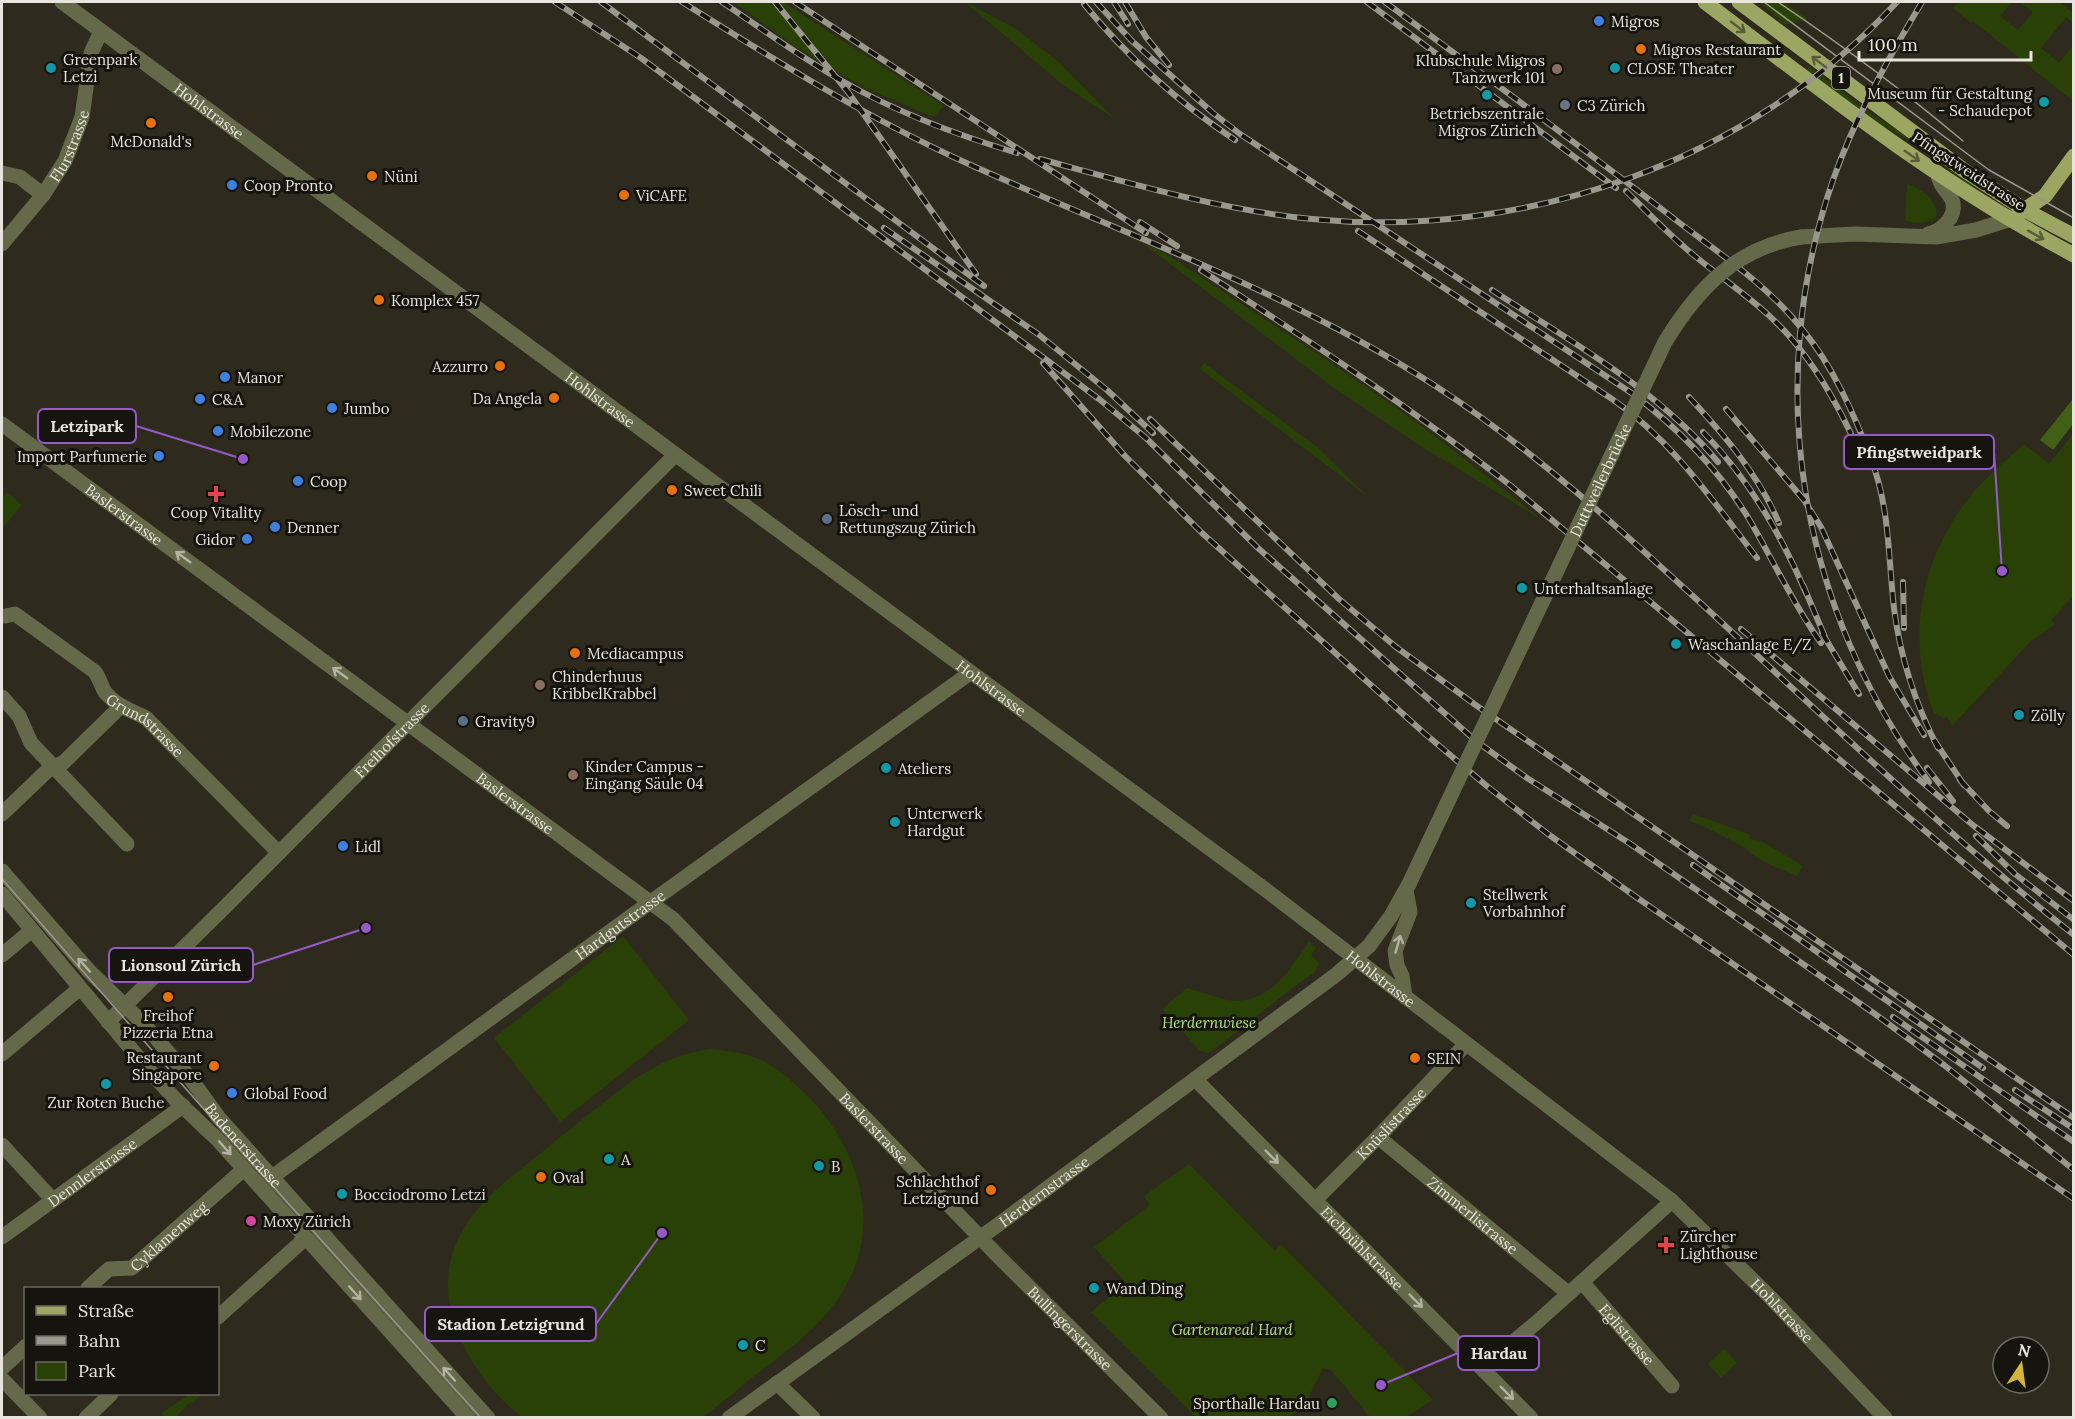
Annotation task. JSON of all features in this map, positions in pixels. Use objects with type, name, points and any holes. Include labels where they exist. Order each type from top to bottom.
[{"type":"main road","name":"Pfingstweidstrasse","points":[[1705,2],[1797,73],[1937,173],[2008,220],[2073,255]]},
{"type":"main road","name":"Pfingstweidstrasse","points":[[1739,2],[1965,171],[2025,210],[2073,236]]},
{"type":"main road","points":[[2008,220],[2044,196],[2073,156]]},
{"type":"street","name":"Hohlstrasse","points":[[62,2],[1356,958],[1671,1201],[1748,1275],[1885,1418]]},
{"type":"street","name":"Flurstrasse","points":[[2,244],[44,195],[65,161],[82,117],[92,53],[101,31]]},
{"type":"street","points":[[2,173],[20,177],[44,195]]},
{"type":"street","points":[[1907,237],[1931,234],[1947,223],[1951,216],[1953,204],[1937,173]]},
{"type":"street","name":"Duttweilerbrücke","points":[[1356,958],[1369,946],[1391,916],[1407,887],[1652,368],[1665,342],[1691,303],[1706,286],[1739,260],[1778,242],[1801,237],[1830,235],[1907,237],[1951,235],[2008,220]]},
{"type":"street","name":"Baslerstrasse","points":[[2,424],[679,924],[981,1237]]},
{"type":"street","name":"Freihofstrasse","points":[[108,1022],[675,455]]},
{"type":"street","name":"Grundstrasse","points":[[3,616],[15,614],[94,671],[101,680],[104,691],[121,706],[146,718],[279,852]]},
{"type":"street","name":"Hardgutstrasse","points":[[272,1177],[970,673]]},
{"type":"street","points":[[2,697],[19,716],[31,743],[127,844]]},
{"type":"street","points":[[2,814],[53,766],[63,763],[121,706]]},
{"type":"street","name":"Badenerstrasse","points":[[2,871],[90,972],[144,1024],[190,1078],[219,1118],[488,1418]]},
{"type":"street","points":[[1406,997],[1395,951],[1410,912],[1407,887]]},
{"type":"street","name":"Badenerstrasse","points":[[2,894],[108,1022],[468,1418]]},
{"type":"street","points":[[2,955],[32,930]]},
{"type":"street","name":"Herdernstrasse","points":[[729,1418],[981,1237],[1356,958]]},
{"type":"street","points":[[2,1054],[80,988]]},
{"type":"street","name":"Knüslistrasse","points":[[1315,1200],[1466,1044]]},
{"type":"street","name":"Eichbühlstrasse","points":[[1195,1079],[1531,1418]]},
{"type":"street","name":"Dennlerstrasse","points":[[2,1237],[183,1106]]},
{"type":"street","name":"Zimmerlistrasse","points":[[1378,1137],[1568,1293]]},
{"type":"street","points":[[2,1145],[53,1200]]},
{"type":"street","name":"Cyklamenweg","points":[[89,1287],[110,1269],[132,1268],[244,1169]]},
{"type":"street","points":[[1482,1368],[1536,1323],[1671,1201]]},
{"type":"street","points":[[219,1316],[300,1244],[304,1237]]},
{"type":"street","name":"Bullingerstrasse","points":[[981,1237],[1161,1418]]},
{"type":"street","name":"Eglistrasse","points":[[1582,1282],[1672,1386]]},
{"type":"street","points":[[2,1368],[24,1348]]},
{"type":"street","points":[[2,1378],[40,1418]]},
{"type":"street","points":[[777,1383],[813,1418]]},
{"type":"street","points":[[86,1418],[110,1395]]},
{"type":"green space","points":[[733,2],[783,2],[944,106],[933,117],[863,87],[797,48]]},
{"type":"green space","points":[[965,2],[1013,27],[1059,62],[1115,119],[1063,85]]},
{"type":"green space","points":[[1759,2],[1783,2],[1808,18],[1785,25]]},
{"type":"green space","points":[[1958,2],[2012,2],[2000,16],[2018,30],[2033,12],[2019,2],[2059,2],[2073,13],[2073,23],[2066,17],[2041,48],[2059,63],[2073,46],[2073,101],[1973,21],[1971,23],[1953,8]]},
{"type":"green space","points":[[1808,66],[1877,118],[1903,131],[1975,185],[1973,188],[1904,137],[1879,124],[1806,70]]},
{"type":"green space","points":[[1907,183],[1922,191],[1933,203],[1937,214],[1932,221],[1916,223],[1905,221]]},
{"type":"green space","points":[[1144,244],[1163,252],[1417,422],[1541,519],[1414,442],[1334,388]]},
{"type":"green space","points":[[1204,363],[1317,447],[1367,496],[1200,369]]},
{"type":"green space","points":[[2073,399],[2073,424],[2053,450],[2040,440]]},
{"type":"green space","points":[[2073,434],[2073,596],[2051,620],[2055,624],[2029,643],[1952,726],[1947,717],[1943,718],[1934,713],[1925,683],[1920,653],[1920,623],[1924,593],[1932,564],[1944,536],[1960,509],[1980,485],[2024,444],[2049,464]]},
{"type":"green space","points":[[7,492],[22,505],[2,529],[2,498]]},
{"type":"green space","points":[[1693,814],[1749,834],[1750,839],[1761,841],[1803,866],[1797,876],[1770,865],[1746,848],[1689,821]]},
{"type":"green space","points":[[623,936],[689,1020],[560,1122],[494,1038]]},
{"type":"green space","name":"Herdernwiese","points":[[1309,942],[1316,948],[1311,955],[1319,963],[1315,972],[1209,1053],[1200,1051],[1162,1009],[1187,988],[1227,1000],[1254,998],[1266,992],[1285,975]]},
{"type":"green space","points":[[710,1049],[744,1054],[772,1066],[815,1104],[831,1125],[845,1148],[862,1198],[863,1224],[860,1250],[851,1276],[833,1306],[810,1330],[705,1416],[700,1418],[522,1417],[501,1399],[483,1377],[467,1353],[452,1316],[448,1283],[451,1260],[458,1239],[482,1204],[503,1184],[629,1083],[668,1061],[688,1053]]},
{"type":"green space","name":"Gartenareal Hard","points":[[1189,1164],[1275,1251],[1281,1244],[1433,1400],[1406,1417],[1370,1417],[1331,1370],[1323,1368],[1303,1408],[1287,1417],[1196,1417],[1091,1312],[1126,1283],[1094,1247],[1150,1205],[1144,1196]]},
{"type":"green space","points":[[1724,1349],[1737,1363],[1721,1378],[1708,1364]]},
{"type":"green space","points":[[189,1395],[202,1395],[187,1405],[176,1417],[164,1417],[162,1413]]},
{"type":"tram line","points":[[1764,2],[1989,170],[2074,218]]},
{"type":"tram line","points":[[1778,2],[1872,69],[1963,141]]},
{"type":"tram line","points":[[2,879],[201,1106],[481,1418]]},
{"type":"railway","points":[[555,2],[641,58],[1099,399],[1146,438],[1258,548],[1476,741],[1527,778],[1629,843],[1875,1014],[1944,1065],[2074,1170]]},
{"type":"railway","points":[[601,2],[984,286]]},
{"type":"railway","points":[[682,2],[819,86],[926,144],[1022,188],[1204,265],[1323,321],[1437,387],[1543,464],[1609,520],[1933,816],[2074,935]]},
{"type":"railway","points":[[722,2],[813,63],[885,104],[972,139],[1017,153]]},
{"type":"railway","points":[[775,2],[848,92],[976,274]]},
{"type":"railway","points":[[795,2],[1146,233]]},
{"type":"railway","points":[[1096,2],[1132,41],[1240,134],[1633,394],[1666,421],[1697,451],[1737,501],[1801,613],[1821,643]]},
{"type":"railway","points":[[1114,2],[1128,24]]},
{"type":"railway","points":[[1125,2],[1146,37],[1169,65]]},
{"type":"railway","points":[[1367,2],[1616,188]]},
{"type":"railway","points":[[1385,2],[1739,268],[1788,312],[1813,343],[1850,408],[1877,477],[1885,514],[1894,608],[1900,644],[1916,698],[1938,748]]},
{"type":"railway","points":[[1040,159],[1175,195],[1278,215],[1312,219],[1393,222],[1473,216],[1552,201],[1630,178],[1704,146],[1774,106],[1838,58],[1897,2]]},
{"type":"railway","points":[[1922,2],[1873,89],[1851,134],[1833,180],[1811,258],[1800,336],[1798,415],[1806,493],[1823,569],[1849,643],[1885,715],[1929,782]]},
{"type":"railway","points":[[1084,4],[1100,24],[1154,78],[1235,140]]},
{"type":"railway","points":[[1626,191],[1696,257],[1780,326],[1824,384],[1851,434]]},
{"type":"railway","points":[[1140,222],[1177,246]]},
{"type":"railway","points":[[884,228],[1038,334],[1107,390],[1153,433]]},
{"type":"railway","points":[[1358,231],[1612,399],[1634,416],[1673,452],[1757,558]]},
{"type":"railway","points":[[1201,270],[1396,401],[1510,485],[2074,955]]},
{"type":"railway","points":[[1492,290],[1582,348],[1640,389],[1694,435],[1718,462]]},
{"type":"railway","points":[[1043,363],[1125,456],[1202,533],[1423,732],[1488,787],[1548,834],[1636,897],[2074,1199]]},
{"type":"railway","points":[[1689,397],[1740,456],[1771,505],[1779,523]]},
{"type":"railway","points":[[1726,409],[1804,500],[1821,527],[1889,676],[1924,735]]},
{"type":"railway","points":[[1150,419],[1339,599],[1396,647],[1477,706],[2074,1118]]},
{"type":"railway","points":[[1703,432],[1735,468],[1762,508],[1786,549],[1806,593]]},
{"type":"railway","points":[[1903,582],[1904,628]]},
{"type":"railway","points":[[1803,585],[1825,637]]},
{"type":"railway","points":[[1741,629],[1974,826],[2074,901]]},
{"type":"railway","points":[[1822,633],[1859,694]]},
{"type":"railway","points":[[1934,740],[1964,785]]},
{"type":"railway","points":[[1927,768],[1953,801]]},
{"type":"railway","points":[[1960,780],[1989,811],[2007,826]]},
{"type":"railway","points":[[1976,836],[2015,874],[2074,920]]},
{"type":"railway","points":[[1693,865],[1983,1068]]},
{"type":"railway","points":[[1893,1017],[2074,1142]]},
{"type":"railway","points":[[2015,1090],[2074,1129]]},
{"type":"place","name":"Migros","points":[[1599,21]]},
{"type":"place","name":"Migros Restaurant","points":[[1641,49]]},
{"type":"place","name":"Greenpark Letzi","points":[[51,68]]},
{"type":"place","name":"CLOSE Theater","points":[[1615,68]]},
{"type":"place","name":"Klubschule Migros Tanzwerk 101","points":[[1557,69]]},
{"type":"place","name":"Betriebszentrale Migros Zürich","points":[[1487,95]]},
{"type":"place","name":"Museum für Gestaltung - Schaudepot","points":[[2044,102]]},
{"type":"place","name":"C3 Zürich","points":[[1565,105]]},
{"type":"place","name":"McDonald's","points":[[151,123]]},
{"type":"place","name":"Nüni","points":[[372,176]]},
{"type":"place","name":"Coop Pronto","points":[[232,185]]},
{"type":"place","name":"ViCAFE","points":[[624,195]]},
{"type":"place","name":"Komplex 457","points":[[379,300]]},
{"type":"place","name":"Azzurro","points":[[500,366]]},
{"type":"place","name":"Manor","points":[[225,377]]},
{"type":"place","name":"Da Angela","points":[[554,398]]},
{"type":"place","name":"C&A","points":[[200,399]]},
{"type":"place","name":"Jumbo","points":[[332,408]]},
{"type":"place","name":"Mobilezone","points":[[218,431]]},
{"type":"place","name":"Import Parfumerie","points":[[159,456]]},
{"type":"place","name":"Letzipark","points":[[243,459]]},
{"type":"place","name":"Coop","points":[[298,481]]},
{"type":"place","name":"Sweet Chili","points":[[672,490]]},
{"type":"place","name":"Coop Vitality","points":[[216,494]]},
{"type":"place","name":"Lösch- und Rettungszug Zürich","points":[[827,519]]},
{"type":"place","name":"Denner","points":[[275,527]]},
{"type":"place","name":"Gidor","points":[[247,539]]},
{"type":"place","name":"Pfingstweidpark","points":[[2002,571]]},
{"type":"place","name":"Unterhaltsanlage","points":[[1522,588]]},
{"type":"place","name":"Waschanlage E/Z","points":[[1676,644]]},
{"type":"place","name":"Mediacampus","points":[[575,653]]},
{"type":"place","name":"Chinderhuus KribbelKrabbel","points":[[540,685]]},
{"type":"place","name":"Zölly","points":[[2019,715]]},
{"type":"place","name":"Gravity9","points":[[463,721]]},
{"type":"place","name":"Ateliers","points":[[886,768]]},
{"type":"place","name":"Kinder Campus - Eingang Säule 04","points":[[573,775]]},
{"type":"place","name":"Unterwerk Hardgut","points":[[895,822]]},
{"type":"place","name":"Lidl","points":[[343,846]]},
{"type":"place","name":"Stellwerk Vorbahnhof","points":[[1471,903]]},
{"type":"place","name":"Lionsoul Zürich","points":[[366,928]]},
{"type":"place","name":"Freihof Pizzeria Etna","points":[[168,997]]},
{"type":"place","name":"SEIN","points":[[1415,1058]]},
{"type":"place","name":"Restaurant Singapore","points":[[214,1066]]},
{"type":"place","name":"Zur Roten Buche","points":[[106,1084]]},
{"type":"place","name":"Global Food","points":[[232,1093]]},
{"type":"place","name":"A","points":[[609,1159]]},
{"type":"place","name":"B","points":[[819,1166]]},
{"type":"place","name":"Oval","points":[[541,1177]]},
{"type":"place","name":"Schlachthof Letzigrund","points":[[991,1190]]},
{"type":"place","name":"Bocciodromo Letzi","points":[[342,1194]]},
{"type":"place","name":"Moxy Zürich","points":[[251,1221]]},
{"type":"place","name":"Stadion Letzigrund","points":[[662,1233]]},
{"type":"place","name":"Zürcher Lighthouse","points":[[1666,1245]]},
{"type":"place","name":"Wand Ding","points":[[1094,1288]]},
{"type":"place","name":"C","points":[[743,1345]]},
{"type":"place","name":"Hardau","points":[[1381,1385]]},
{"type":"place","name":"Sporthalle Hardau","points":[[1332,1403]]}]
